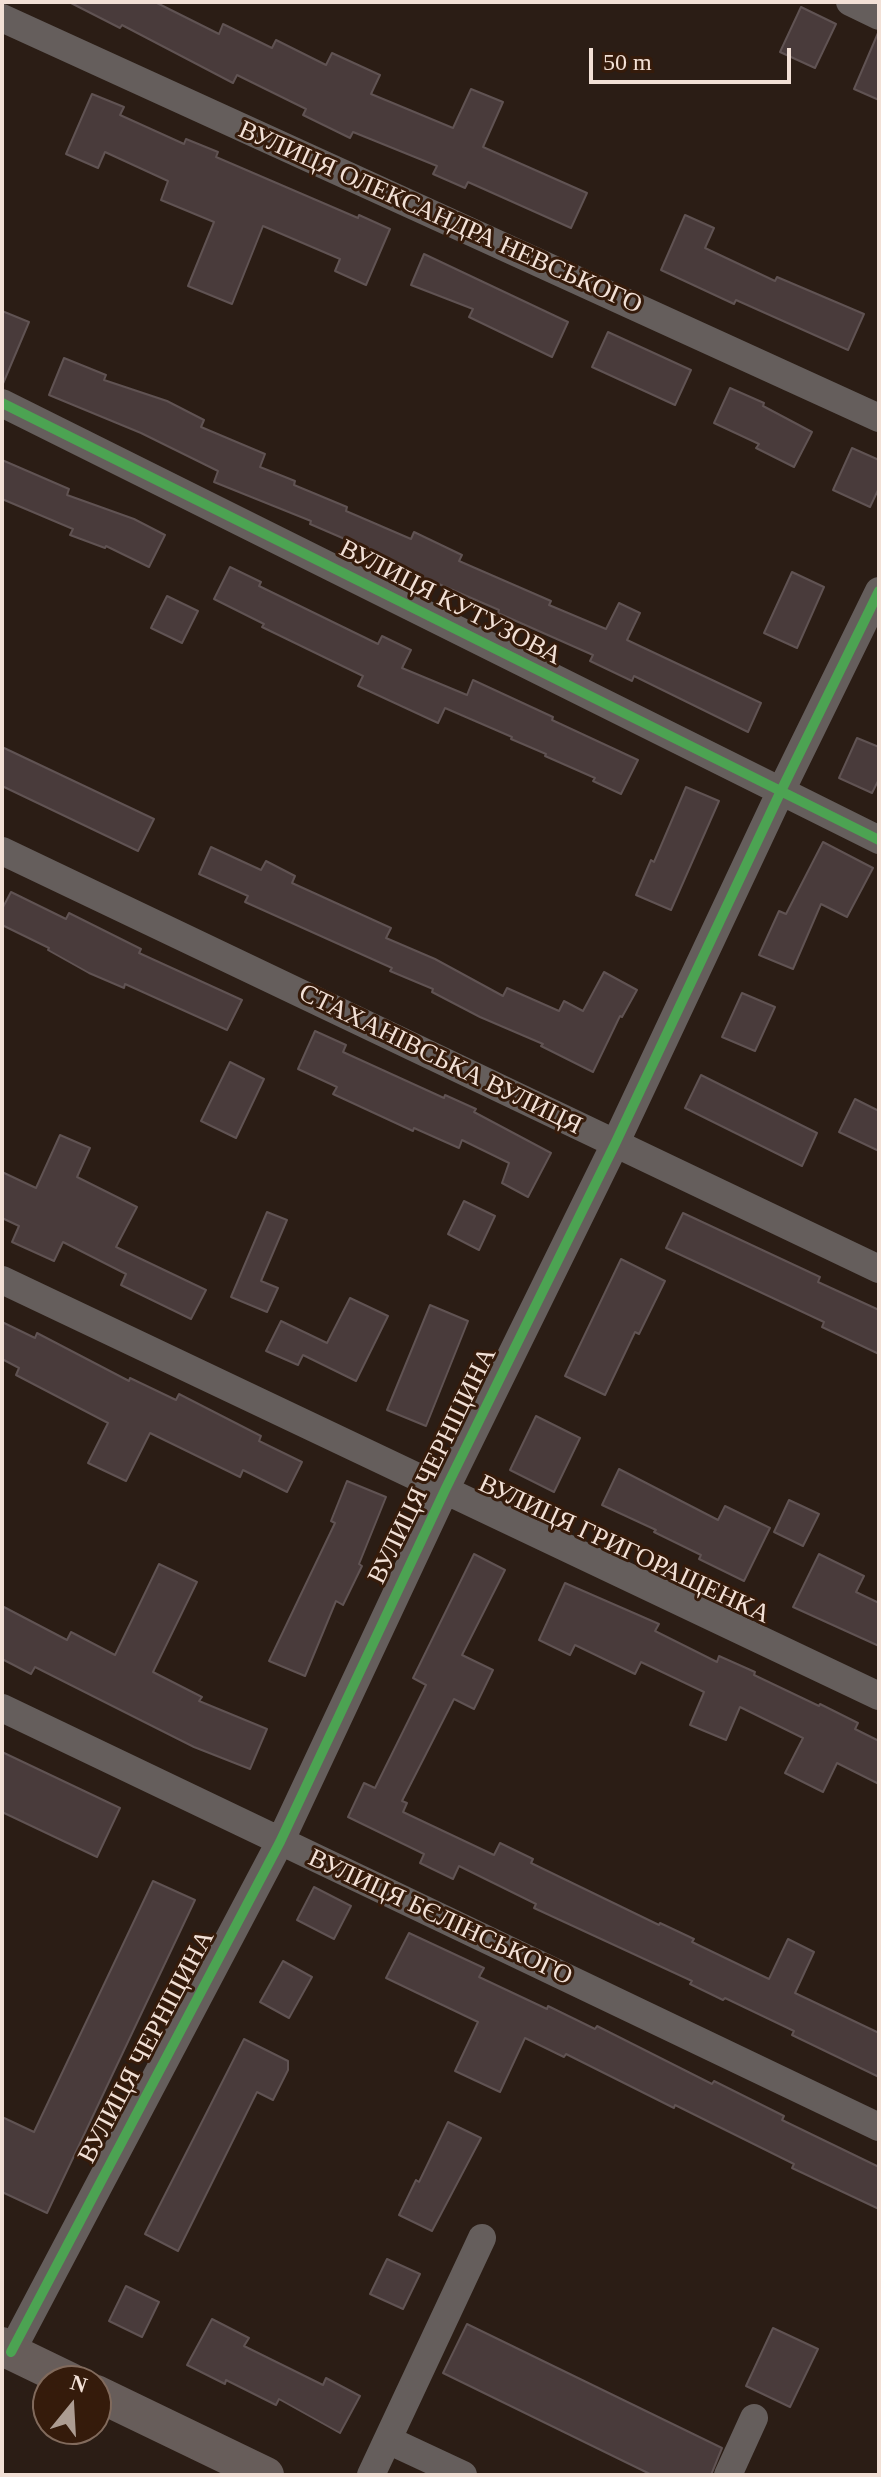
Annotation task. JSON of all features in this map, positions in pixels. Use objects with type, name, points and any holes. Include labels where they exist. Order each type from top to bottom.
[{"type":"main road","points":[[6,2348],[39,2365]]},
{"type":"main road","points":[[112,2401],[266,2475]]},
{"type":"street","points":[[850,2],[879,16]]},
{"type":"street","name":"ВУЛИЦЯ ОЛЕКСАНДРА НЕВСЬКОГО","points":[[2,18],[879,418]]},
{"type":"street","name":"ВУЛИЦЯ КУТУЗОВА","points":[[2,403],[879,840]]},
{"type":"street","name":"ВУЛИЦЯ ЧЕРНІЦИНА","points":[[6,2348],[280,1842],[445,1490],[615,1144],[879,591]]},
{"type":"street","name":"СТАХАНІВСЬКА ВУЛИЦЯ","points":[[2,851],[879,1269]]},
{"type":"street","name":"ВУЛИЦЯ ГРИГОРАЩЕНКА","points":[[2,1280],[879,1696]]},
{"type":"street","name":"ВУЛИЦЯ БЄЛІНСЬКОГО","points":[[2,1708],[879,2127]]},
{"type":"street","points":[[371,2475],[482,2238]]},
{"type":"street","points":[[728,2475],[754,2418]]},
{"type":"street","points":[[388,2440],[463,2475]]},
{"type":"building","points":[[69,2],[155,2],[219,34],[223,24],[272,48],[276,40],[326,65],[332,53],[380,75],[371,94],[453,128],[471,89],[503,102],[483,147],[587,193],[571,228],[468,182],[465,188],[433,174],[437,166],[353,132],[350,138],[303,115],[306,109],[237,75],[233,83],[122,25],[120,28]]},
{"type":"building","points":[[801,7],[836,24],[815,68],[780,52]]},
{"type":"building","points":[[879,33],[879,100],[854,89]]},
{"type":"building","points":[[92,94],[124,107],[120,115],[184,144],[186,139],[218,152],[216,157],[390,229],[366,285],[335,271],[340,259],[263,226],[232,304],[188,286],[214,222],[161,200],[168,181],[105,152],[98,168],[66,154]]},
{"type":"building","points":[[685,215],[714,228],[705,248],[775,281],[777,277],[864,314],[848,350],[736,300],[734,304],[661,270]]},
{"type":"building","points":[[424,254],[568,322],[552,357],[469,317],[473,309],[411,285]]},
{"type":"building","points":[[2,311],[29,322],[2,386]]},
{"type":"building","points":[[608,332],[691,370],[675,405],[592,367]]},
{"type":"building","points":[[64,358],[106,375],[104,380],[167,401],[204,420],[201,427],[265,454],[260,467],[295,481],[294,485],[411,539],[414,532],[462,555],[459,561],[551,601],[549,605],[606,629],[619,603],[640,613],[627,640],[761,703],[748,732],[634,676],[632,681],[590,661],[593,655],[498,613],[499,610],[360,550],[361,546],[310,524],[311,521],[214,482],[218,471],[141,433],[49,395]]},
{"type":"building","points":[[730,388],[764,403],[763,406],[812,432],[794,467],[756,448],[759,444],[714,423]]},
{"type":"building","points":[[852,448],[879,460],[879,488],[870,507],[833,490]]},
{"type":"building","points":[[2,460],[69,489],[67,495],[134,519],[165,535],[149,567],[106,546],[70,535],[73,529],[2,499]]},
{"type":"building","points":[[230,567],[261,582],[259,586],[378,644],[382,636],[411,650],[402,668],[467,695],[473,680],[638,760],[621,794],[512,737],[445,708],[438,723],[358,686],[363,676],[262,627],[264,624],[214,599]]},
{"type":"building","points":[[792,572],[824,587],[797,648],[764,633]]},
{"type":"building","points":[[167,596],[198,611],[182,643],[151,628]]},
{"type":"building","points":[[857,738],[879,747],[879,779],[872,793],[839,778]]},
{"type":"building","points":[[2,747],[154,819],[138,851],[2,786]]},
{"type":"building","points":[[686,787],[719,801],[671,910],[636,895],[651,860],[654,862]]},
{"type":"building","points":[[823,842],[873,868],[847,917],[821,904],[793,969],[759,955],[779,911],[786,914]]},
{"type":"building","points":[[211,847],[261,870],[266,861],[295,876],[292,883],[391,928],[386,938],[435,959],[503,996],[507,988],[559,1011],[564,1001],[583,1011],[604,972],[637,990],[620,1016],[593,1072],[541,1046],[543,1044],[480,1017],[432,992],[433,989],[390,971],[392,968],[245,902],[248,896],[199,874]]},
{"type":"building","points":[[11,892],[66,919],[69,913],[141,949],[139,953],[242,1000],[227,1030],[125,984],[124,988],[89,973],[49,948],[2,925],[2,909]]},
{"type":"building","points":[[742,993],[775,1007],[755,1051],[722,1037]]},
{"type":"building","points":[[315,1031],[346,1045],[343,1052],[444,1098],[445,1095],[476,1109],[474,1112],[551,1153],[528,1197],[502,1183],[509,1163],[462,1140],[459,1148],[414,1128],[413,1131],[333,1094],[337,1087],[298,1069]]},
{"type":"building","points":[[230,1062],[264,1079],[236,1138],[201,1121]]},
{"type":"building","points":[[701,1075],[817,1133],[802,1166],[685,1108]]},
{"type":"building","points":[[855,1099],[879,1111],[879,1151],[839,1132]]},
{"type":"building","points":[[60,1135],[90,1148],[77,1177],[137,1207],[116,1247],[206,1290],[191,1319],[121,1285],[126,1274],[63,1242],[54,1261],[12,1242],[19,1226],[2,1218],[2,1172],[36,1188]]},
{"type":"building","points":[[464,1201],[495,1216],[479,1250],[448,1234]]},
{"type":"building","points":[[267,1212],[287,1220],[261,1281],[278,1288],[267,1312],[231,1297]]},
{"type":"building","points":[[683,1213],[820,1277],[818,1282],[879,1310],[879,1354],[822,1327],[824,1322],[666,1248]]},
{"type":"building","points":[[621,1259],[665,1281],[639,1334],[635,1332],[605,1395],[565,1376]]},
{"type":"building","points":[[350,1298],[388,1316],[356,1381],[303,1355],[298,1365],[266,1351],[281,1321],[327,1343]]},
{"type":"building","points":[[430,1305],[468,1321],[426,1426],[387,1410]]},
{"type":"building","points":[[2,1322],[35,1338],[37,1333],[129,1381],[130,1378],[176,1400],[179,1394],[261,1436],[259,1441],[302,1462],[287,1492],[243,1470],[240,1477],[150,1433],[126,1481],[88,1463],[108,1423],[16,1375],[19,1368],[2,1359]]},
{"type":"building","points":[[536,1416],[580,1438],[554,1492],[510,1470]]},
{"type":"building","points":[[619,1469],[718,1520],[725,1506],[770,1528],[744,1581],[699,1559],[701,1555],[654,1532],[656,1530],[602,1505]]},
{"type":"building","points":[[347,1481],[386,1497],[359,1564],[362,1566],[343,1605],[336,1601],[305,1676],[269,1661],[335,1523],[331,1521]]},
{"type":"building","points":[[789,1500],[819,1514],[803,1546],[774,1532]]},
{"type":"building","points":[[474,1554],[505,1570],[462,1655],[493,1670],[474,1709],[454,1699],[402,1801],[407,1803],[403,1812],[494,1855],[500,1843],[533,1859],[531,1863],[694,1939],[692,1942],[769,1979],[788,1939],[814,1952],[795,1993],[879,2033],[879,2077],[792,2035],[794,2031],[690,1984],[692,1981],[534,1908],[536,1904],[459,1866],[453,1879],[420,1863],[424,1854],[348,1817],[364,1783],[375,1788],[426,1685],[413,1678]]},
{"type":"building","points":[[819,1554],[864,1576],[856,1592],[879,1603],[879,1646],[793,1607]]},
{"type":"building","points":[[159,1564],[197,1582],[153,1672],[202,1697],[199,1701],[267,1729],[250,1769],[194,1747],[35,1667],[31,1674],[2,1659],[2,1606],[67,1640],[71,1632],[115,1655]]},
{"type":"building","points":[[565,1583],[659,1624],[655,1631],[717,1662],[719,1656],[858,1723],[855,1729],[879,1741],[879,1784],[837,1763],[823,1792],[785,1773],[803,1738],[740,1707],[726,1740],[690,1725],[704,1692],[641,1662],[635,1674],[575,1645],[570,1655],[539,1640]]},
{"type":"building","points":[[2,1752],[120,1808],[97,1857],[2,1812]]},
{"type":"building","points":[[153,1881],[195,1900],[47,2213],[2,2192],[2,2117],[34,2132]]},
{"type":"building","points":[[314,1887],[351,1906],[334,1939],[297,1920]]},
{"type":"building","points":[[409,1933],[484,1968],[479,1977],[595,2029],[597,2026],[712,2084],[714,2081],[784,2116],[782,2120],[879,2167],[879,2209],[792,2168],[794,2164],[675,2105],[674,2108],[566,2054],[564,2057],[525,2038],[500,2092],[455,2071],[478,2022],[386,1978]]},
{"type":"building","points":[[283,1961],[312,1977],[289,2018],[260,2002]]},
{"type":"building","points":[[244,2039],[288,2061],[288,2070],[273,2100],[257,2092],[178,2251],[145,2234]]},
{"type":"building","points":[[448,2122],[481,2138],[432,2231],[399,2215]]},
{"type":"building","points":[[387,2259],[420,2274],[403,2309],[370,2294]]},
{"type":"building","points":[[126,2286],[159,2302],[142,2337],[109,2321]]},
{"type":"building","points":[[212,2319],[249,2338],[244,2346],[323,2385],[326,2378],[360,2396],[340,2433],[279,2399],[276,2405],[187,2365]]},
{"type":"building","points":[[467,2324],[722,2448],[711,2475],[652,2475],[443,2373]]},
{"type":"building","points":[[773,2328],[818,2349],[790,2407],[746,2386]]},
{"type":"cycle path","points":[[2,403],[879,840]]},
{"type":"cycle path","points":[[11,2352],[280,1842],[445,1490],[615,1144],[879,591]]}]
